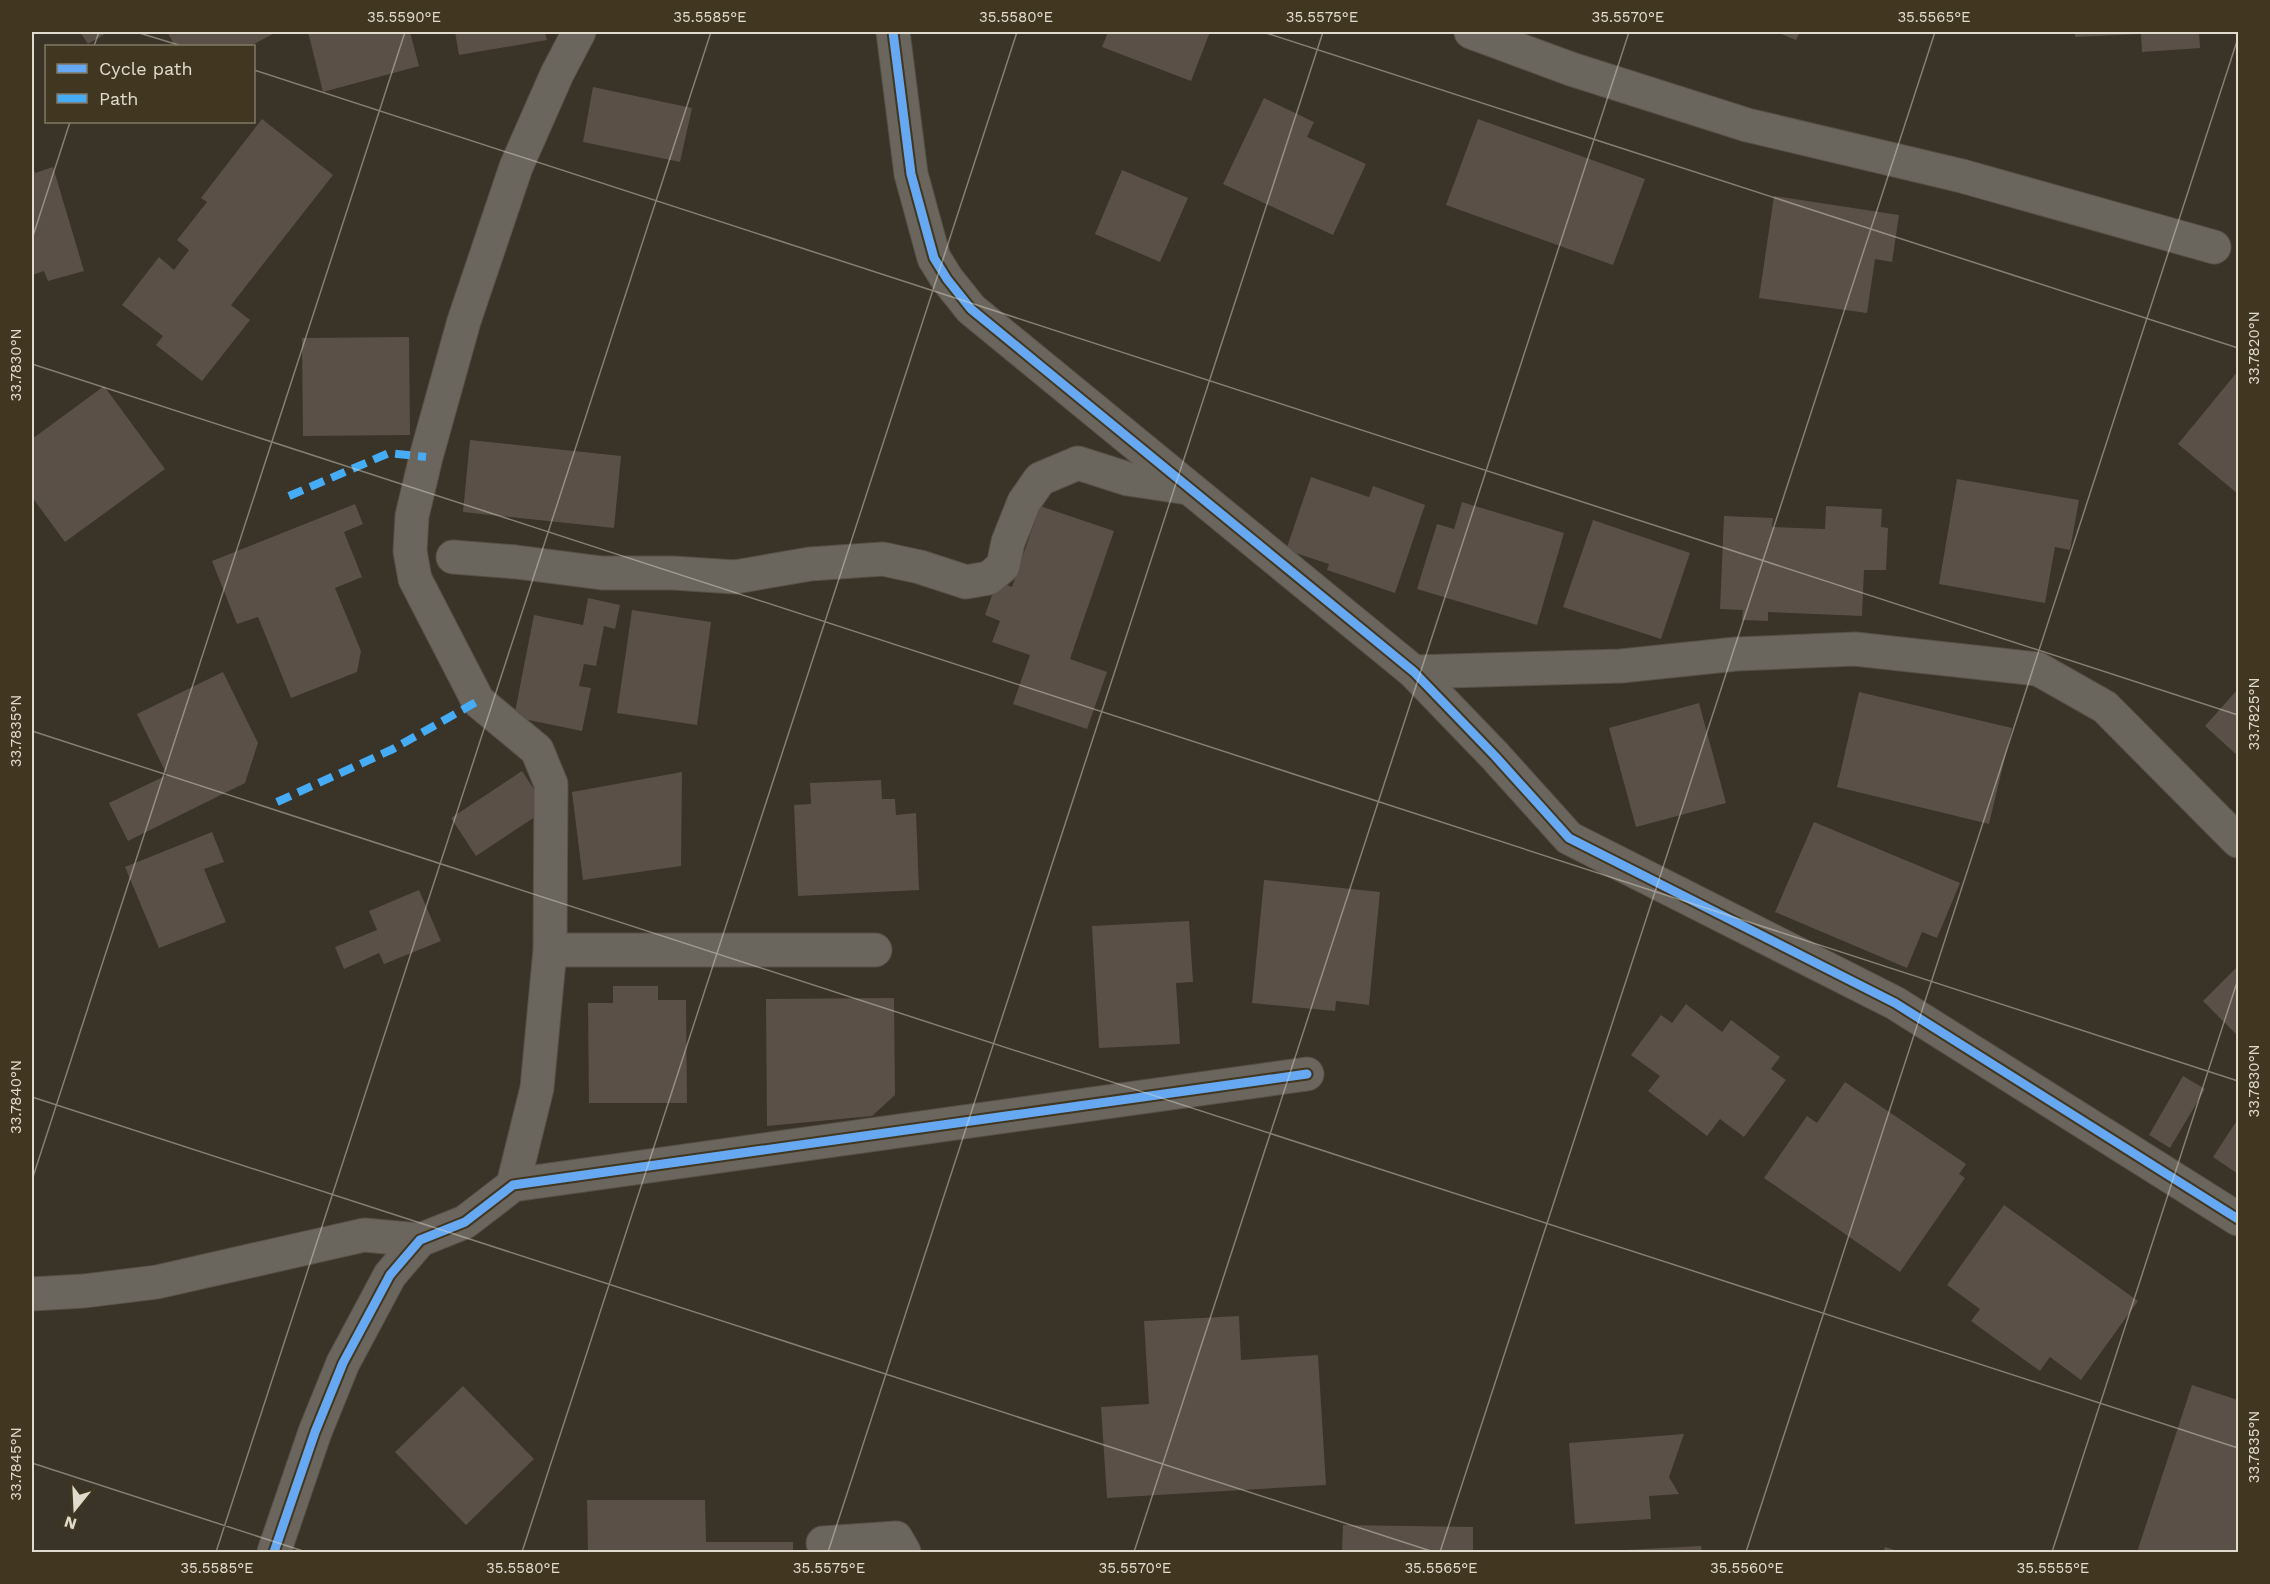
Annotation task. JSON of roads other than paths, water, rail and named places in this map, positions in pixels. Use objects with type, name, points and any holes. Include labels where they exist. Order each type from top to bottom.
[{"type":"street","points":[[513,1185],[537,1088],[550,950],[551,784],[537,750],[478,701],[415,579],[410,551],[412,516],[464,321],[516,167],[557,74],[579,32]]},
{"type":"street","points":[[893,32],[911,174],[934,258],[947,279],[971,309],[1414,672],[1495,756],[1569,838],[1895,1003],[2238,1220]]},
{"type":"street","points":[[1471,32],[1571,69],[1748,125],[1962,176],[2214,247]]},
{"type":"street","points":[[453,557],[602,573],[673,573],[735,577],[810,564],[883,559],[920,567],[966,582],[989,578],[1003,566],[1008,542],[1024,502],[1040,479],[1078,463],[1128,479],[1188,488]]},
{"type":"street","points":[[1414,672],[1621,666],[1737,654],[1855,649],[2038,669],[2105,707],[2238,841]]},
{"type":"street","points":[[550,950],[875,950]]},
{"type":"street","points":[[32,1294],[84,1291],[157,1282],[364,1235],[420,1240],[465,1222],[513,1185],[1307,1074]]},
{"type":"street","points":[[274,1552],[315,1432],[344,1363],[390,1275],[420,1240]]},
{"type":"street","points":[[823,1543],[896,1538],[904,1552]]}]
